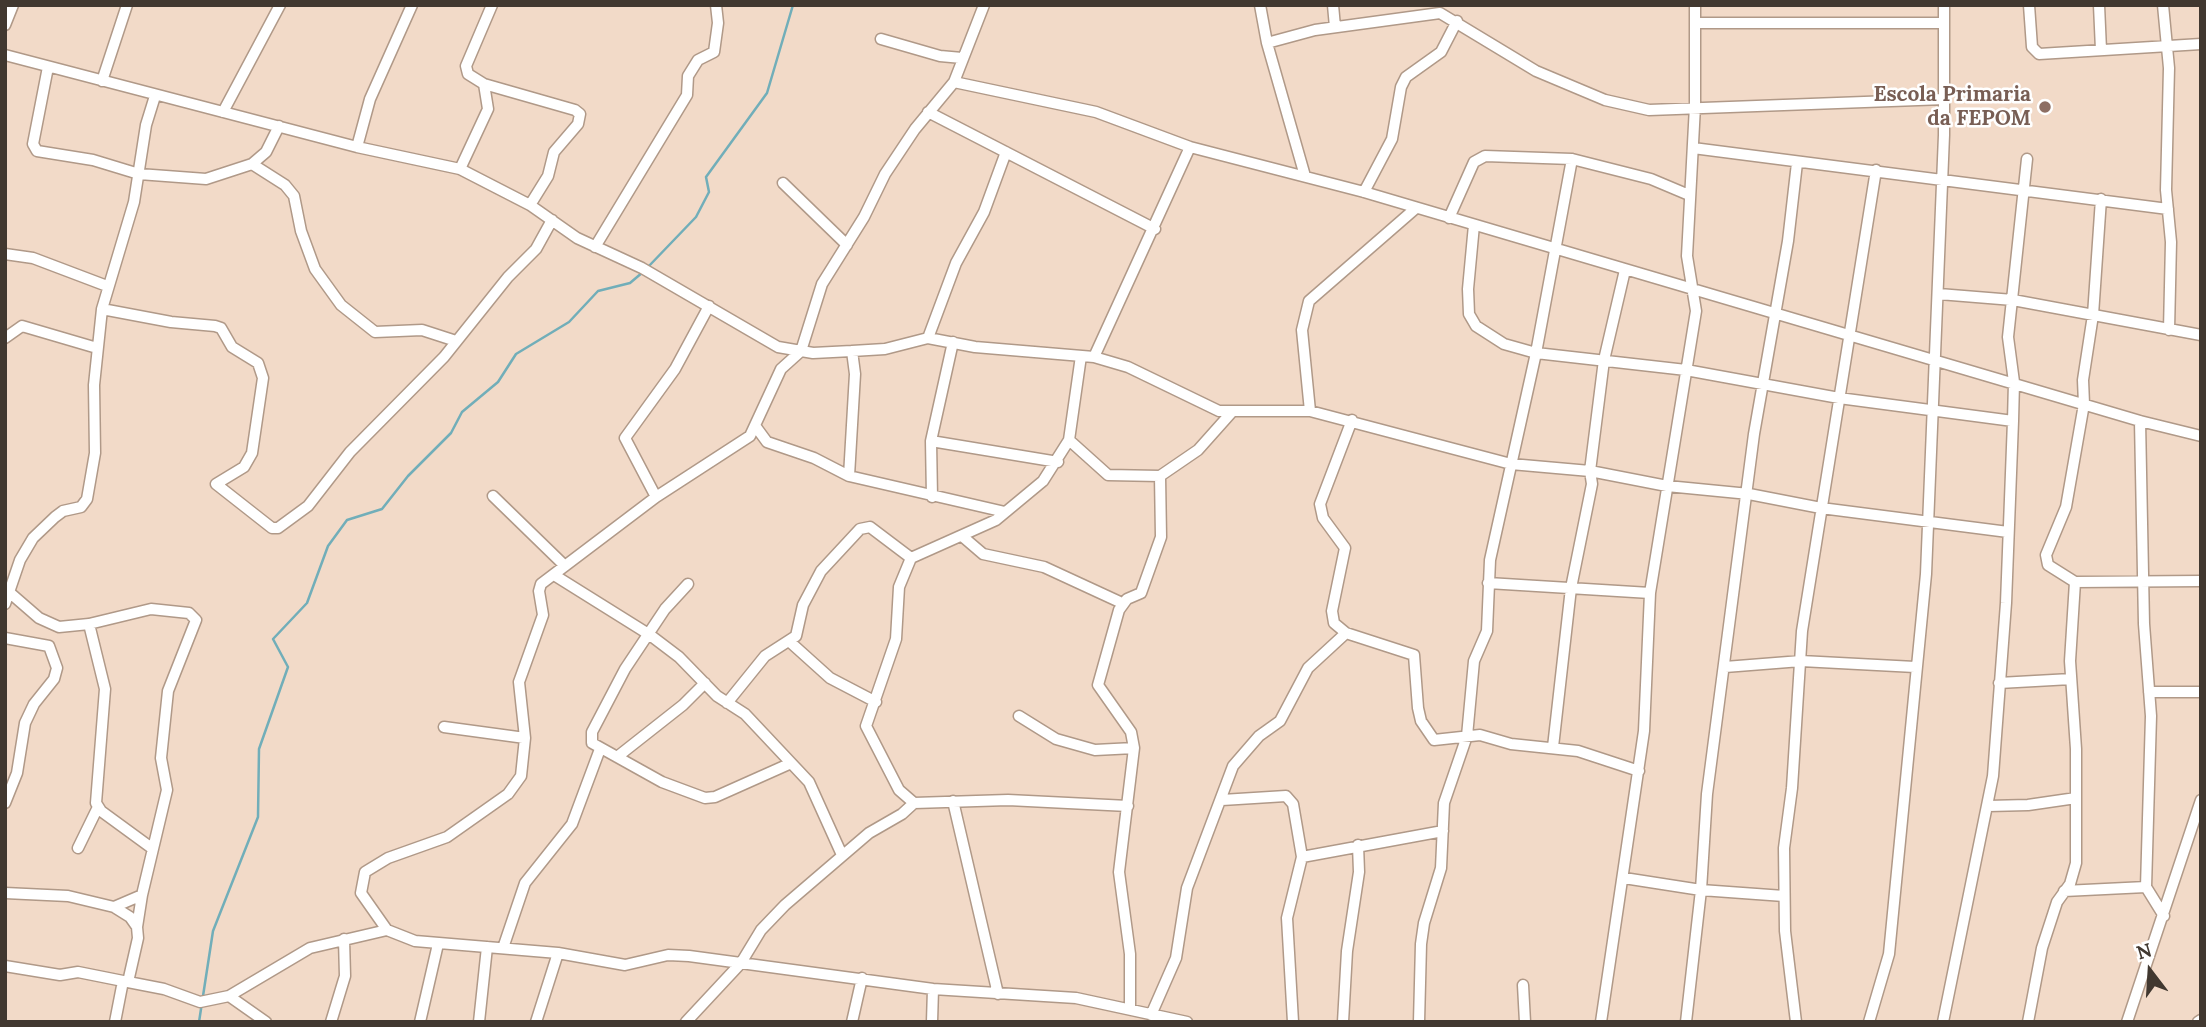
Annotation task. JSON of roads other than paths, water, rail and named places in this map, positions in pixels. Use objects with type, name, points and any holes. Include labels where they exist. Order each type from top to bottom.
[{"type":"street","points":[[5,25],[13,5]]},
{"type":"street","points":[[102,81],[127,5]]},
{"type":"street","points":[[223,112],[280,5]]},
{"type":"street","points":[[357,147],[370,99],[412,5]]},
{"type":"street","points":[[492,5],[466,66],[468,74],[484,84],[575,110],[580,114],[578,124],[554,152],[548,176],[530,205]]},
{"type":"street","points":[[595,247],[687,95],[688,76],[698,60],[714,52],[718,23],[716,5]]},
{"type":"street","points":[[984,5],[954,82],[928,112],[892,162],[819,291],[801,351],[781,369],[756,427],[741,445],[656,497],[541,584],[539,591],[543,615],[520,672],[525,738],[521,776],[508,794],[447,836],[388,858],[365,872],[361,893],[387,930],[408,939],[438,944],[558,953],[625,965],[668,955],[933,989],[1076,998],[1130,1008],[1158,1018],[1187,1022]]},
{"type":"street","points":[[1260,5],[1267,43],[1305,176]]},
{"type":"street","points":[[1333,5],[1335,27]]},
{"type":"street","points":[[1601,1022],[1644,732],[1650,593],[1696,311],[1687,256],[1695,106],[1695,5]]},
{"type":"street","points":[[1869,1022],[1889,954],[1926,574],[1945,99],[1944,5]]},
{"type":"street","points":[[2029,5],[2035,53],[2201,44]]},
{"type":"street","points":[[2099,5],[2101,50]]},
{"type":"street","points":[[2163,5],[2167,46],[2168,209],[2171,242],[2169,330]]},
{"type":"street","points":[[1267,43],[1303,32],[1438,9],[1536,71],[1605,100],[1649,110],[1695,106],[1945,99]]},
{"type":"street","points":[[1364,192],[1392,139],[1401,87],[1406,77],[1441,52],[1457,21]]},
{"type":"street","points":[[1695,23],[1944,23]]},
{"type":"street","points":[[881,39],[940,56],[962,58]]},
{"type":"street","points":[[5,56],[357,147],[460,169],[530,205],[595,247],[646,271],[709,306],[768,343],[801,351],[886,349],[928,338],[1094,357],[1128,367],[1206,407],[1231,412],[1310,411],[1511,464],[1591,471],[1668,486],[1749,494],[1822,509],[2008,532]]},
{"type":"street","points":[[48,67],[34,148],[93,160],[138,174],[206,179],[252,164],[266,152],[279,126]]},
{"type":"street","points":[[954,82],[1096,112],[1190,147],[1364,192],[1553,250],[1774,312],[2140,421],[2201,436]]},
{"type":"street","points":[[460,169],[486,115],[484,84]]},
{"type":"street","points":[[5,604],[20,560],[33,538],[63,511],[81,508],[87,499],[95,453],[94,384],[102,309],[107,286],[131,218],[146,125],[155,96]]},
{"type":"street","points":[[928,112],[1155,229]]},
{"type":"street","points":[[1094,357],[1155,229],[1190,147]]},
{"type":"street","points":[[1693,148],[2168,209]]},
{"type":"street","points":[[928,338],[957,263],[984,212],[1006,152]]},
{"type":"street","points":[[1449,218],[1474,162],[1485,156],[1572,159],[1651,179],[1689,195]]},
{"type":"street","points":[[1419,1022],[1421,944],[1424,923],[1441,868],[1447,790],[1467,736],[1474,661],[1487,631],[1488,583],[1536,353],[1572,159]]},
{"type":"street","points":[[1943,1022],[1993,776],[2013,421],[2014,383],[2008,351],[2027,159]]},
{"type":"street","points":[[1686,1022],[1701,890],[1707,794],[1749,494],[1754,434],[1788,241],[1797,163]]},
{"type":"street","points":[[252,164],[285,185],[294,196],[301,231],[315,269],[341,305],[375,332],[422,330],[456,341]]},
{"type":"street","points":[[1796,1022],[1786,947],[1784,848],[1793,788],[1804,613],[1876,170]]},
{"type":"street","points":[[783,183],[846,245]]},
{"type":"street","points":[[2101,199],[2093,315],[2083,380],[2084,404],[2066,507],[2046,555],[2048,565],[2075,582],[2201,581]]},
{"type":"street","points":[[1310,411],[1302,330],[1308,301],[1416,208]]},
{"type":"street","points":[[102,309],[221,328],[232,347],[258,363],[263,378],[252,453],[244,467],[216,484],[272,528],[278,528],[309,506],[350,452],[456,341],[536,249],[552,220]]},
{"type":"street","points":[[1474,225],[1467,302],[1469,314],[1476,326],[1489,337],[1536,353],[1686,370],[1839,398],[2013,421]]},
{"type":"street","points":[[5,254],[33,258],[107,286]]},
{"type":"street","points":[[1553,747],[1571,588],[1592,484],[1591,471],[1604,360],[1625,270]]},
{"type":"street","points":[[1938,294],[2012,300],[2201,335]]},
{"type":"street","points":[[656,497],[625,438],[675,369],[709,306]]},
{"type":"street","points":[[5,338],[22,326],[97,348]]},
{"type":"street","points":[[932,497],[931,441],[953,342]]},
{"type":"street","points":[[849,476],[855,374],[852,351]]},
{"type":"street","points":[[914,803],[899,790],[866,726],[866,719],[876,702],[896,639],[899,587],[911,558],[982,528],[1034,489],[1058,462],[1069,440],[1081,356]]},
{"type":"street","points":[[1069,440],[1108,475],[1160,476],[1198,450],[1231,412]]},
{"type":"street","points":[[1352,420],[1320,504],[1323,518],[1345,548],[1332,611],[1334,623],[1346,633],[1414,655],[1421,722],[1431,738],[1480,735],[1511,744],[1578,751],[1639,771]]},
{"type":"street","points":[[2140,421],[2151,733],[2146,887],[2164,916]]},
{"type":"street","points":[[756,427],[767,442],[814,457],[849,476],[1005,512]]},
{"type":"street","points":[[931,441],[1058,462]]},
{"type":"street","points":[[1130,1008],[1130,954],[1119,872],[1134,748],[1131,732],[1098,685],[1122,603],[1141,593],[1161,537],[1160,476]]},
{"type":"street","points":[[493,496],[565,566]]},
{"type":"street","points":[[727,703],[765,656],[790,642],[799,631],[803,605],[821,572],[860,528],[870,527],[911,558]]},
{"type":"street","points":[[962,536],[984,554],[1044,566],[1122,603]]},
{"type":"street","points":[[554,575],[650,635],[727,703],[746,714],[814,790],[842,855]]},
{"type":"street","points":[[2028,1022],[2042,948],[2057,902],[2075,871],[2076,799],[2071,680],[2075,582]]},
{"type":"street","points":[[1488,583],[1650,593]]},
{"type":"street","points":[[688,584],[665,610],[625,669],[592,732],[592,743],[662,782],[705,798],[715,797],[789,764]]},
{"type":"street","points":[[9,592],[48,624],[72,627],[151,609],[189,613],[196,620],[168,691],[161,758],[167,790],[142,895],[138,939],[115,1022]]},
{"type":"street","points":[[89,624],[105,689],[94,796],[98,807],[153,849]]},
{"type":"street","points":[[1158,1018],[1179,948],[1187,888],[1233,766],[1259,736],[1280,721],[1308,668],[1346,633]]},
{"type":"street","points":[[5,638],[49,646],[57,668],[54,679],[34,704],[24,723],[17,773],[5,803]]},
{"type":"street","points":[[790,642],[830,678],[876,702]]},
{"type":"street","points":[[1725,667],[1801,661],[1915,667]]},
{"type":"street","points":[[1999,683],[2071,680]]},
{"type":"street","points":[[617,757],[683,705],[705,683]]},
{"type":"street","points":[[2149,692],[2201,692]]},
{"type":"street","points":[[1019,716],[1056,739],[1094,750],[1134,748]]},
{"type":"street","points":[[444,727],[525,738]]},
{"type":"street","points":[[503,948],[525,883],[572,824],[600,749]]},
{"type":"street","points":[[1222,800],[1291,798],[1302,857],[1287,918],[1293,1022]]},
{"type":"street","points":[[1988,806],[2028,806],[2076,799]]},
{"type":"street","points":[[687,1022],[741,963],[773,917],[842,855],[914,803],[1021,800],[1128,806]]},
{"type":"street","points":[[2127,1022],[2201,800]]},
{"type":"street","points":[[953,801],[998,995]]},
{"type":"street","points":[[78,848],[98,807]]},
{"type":"street","points":[[1302,857],[1443,831]]},
{"type":"street","points":[[1343,1022],[1347,951],[1359,872],[1358,845]]},
{"type":"street","points":[[1624,878],[1701,890],[1784,896]]},
{"type":"street","points":[[2064,891],[2146,887]]},
{"type":"street","points":[[5,893],[68,896],[114,907],[130,917],[137,927]]},
{"type":"street","points":[[114,907],[142,895]]},
{"type":"street","points":[[5,967],[60,975],[78,972],[164,989],[200,1002],[229,996],[299,953],[344,939],[387,930]]},
{"type":"street","points":[[331,1022],[345,976],[344,939]]},
{"type":"street","points":[[420,1022],[438,944]]},
{"type":"street","points":[[479,1022],[487,947]]},
{"type":"street","points":[[536,1022],[558,953]]},
{"type":"street","points":[[852,1022],[862,978]]},
{"type":"street","points":[[1523,985],[1525,1022]]},
{"type":"street","points":[[932,1022],[933,989]]},
{"type":"street","points":[[229,996],[266,1022]]},
{"type":"waterway","points":[[648,267],[696,217],[709,192],[706,177],[767,93],[793,5]]},
{"type":"waterway","points":[[199,1022],[213,931],[258,817],[259,749],[288,667],[273,639],[307,603],[328,546],[347,520],[382,509],[408,476],[451,433],[462,412],[498,382],[516,354],[569,322],[598,291],[630,283],[643,272]]},
{"type":"place","name":"Escola Primaria da FEPOM","points":[[2045,107]]}]
